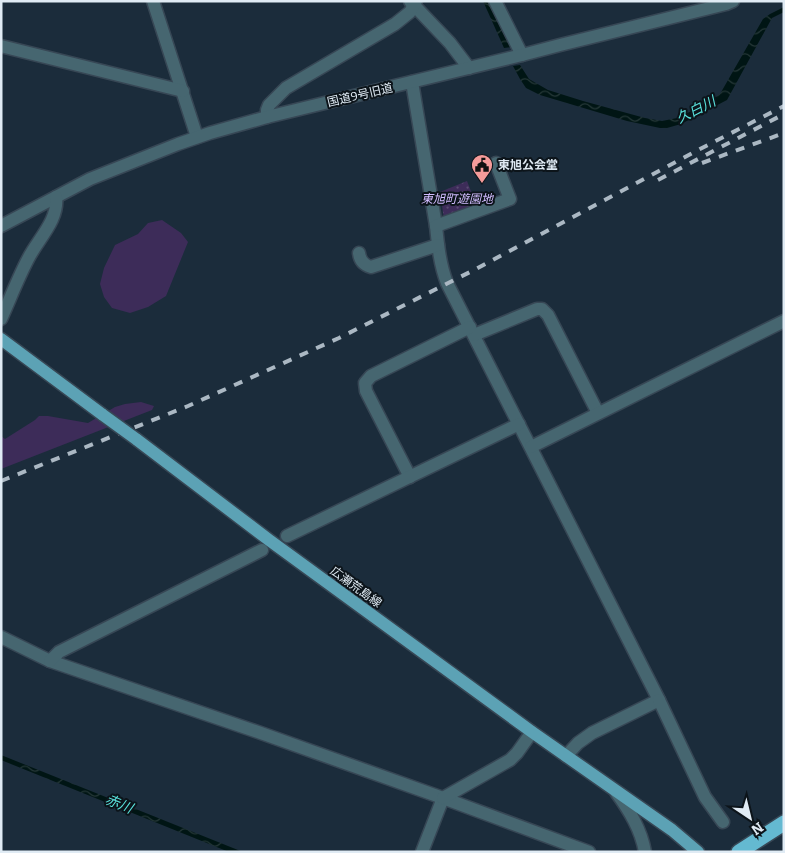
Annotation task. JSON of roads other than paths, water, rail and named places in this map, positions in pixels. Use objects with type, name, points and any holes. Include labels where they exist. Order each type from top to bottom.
[{"type":"highway","points":[[739,852],[784,823]]},
{"type":"main road","name":"広瀬荒島線","points":[[1,339],[269,540],[532,732],[672,830],[698,852]]},
{"type":"street","points":[[153,1],[197,137]]},
{"type":"street","points":[[495,1],[522,55]]},
{"type":"street","name":"国道9号旧道","points":[[1,226],[90,179],[197,137],[267,117],[733,1]]},
{"type":"street","points":[[413,2],[450,43],[469,68]]},
{"type":"street","points":[[267,117],[269,105],[286,88],[395,24],[410,12],[413,2]]},
{"type":"street","points":[[1,46],[182,91]]},
{"type":"street","points":[[412,82],[442,271],[659,700],[705,797],[724,822]]},
{"type":"street","points":[[436,226],[510,199],[496,162]]},
{"type":"street","points":[[1,319],[28,258],[53,218],[57,206],[56,197]]},
{"type":"street","points":[[359,253],[362,262],[366,266],[371,267],[438,246]]},
{"type":"street","points":[[410,477],[366,391],[365,382],[371,376],[472,331],[536,309],[542,309],[548,315],[598,413]]},
{"type":"street","points":[[531,447],[784,321]]},
{"type":"street","points":[[287,536],[519,424]]},
{"type":"street","points":[[50,660],[59,652],[262,550]]},
{"type":"street","points":[[1,637],[50,660],[258,732],[589,852]]},
{"type":"street","points":[[566,756],[578,743],[592,733],[659,700]]},
{"type":"street","points":[[422,852],[443,798],[510,760],[532,732]]},
{"type":"street","points":[[616,791],[638,828],[645,852]]},
{"type":"water","points":[[483,1],[490,1],[511,47],[504,48]]},
{"type":"water","name":"久白川","points":[[784,7],[784,12],[772,18],[727,100],[681,124],[667,128],[627,121],[540,95],[526,88],[513,66],[520,65],[529,79],[548,90],[645,118],[662,121],[677,118],[702,106],[720,94],[763,19]]},
{"type":"water","name":"赤川","points":[[1,755],[243,852],[229,852],[1,760]]},
{"type":"railway","points":[[1,481],[188,406],[339,338],[474,270],[784,106]]},
{"type":"railway","points":[[658,180],[784,114]]},
{"type":"railway","points":[[702,163],[784,133]]},
{"type":"place","name":"東旭公会堂","points":[[482,184]]},
{"type":"park label","name":"東旭町遊園地","points":[[457,199]]}]
